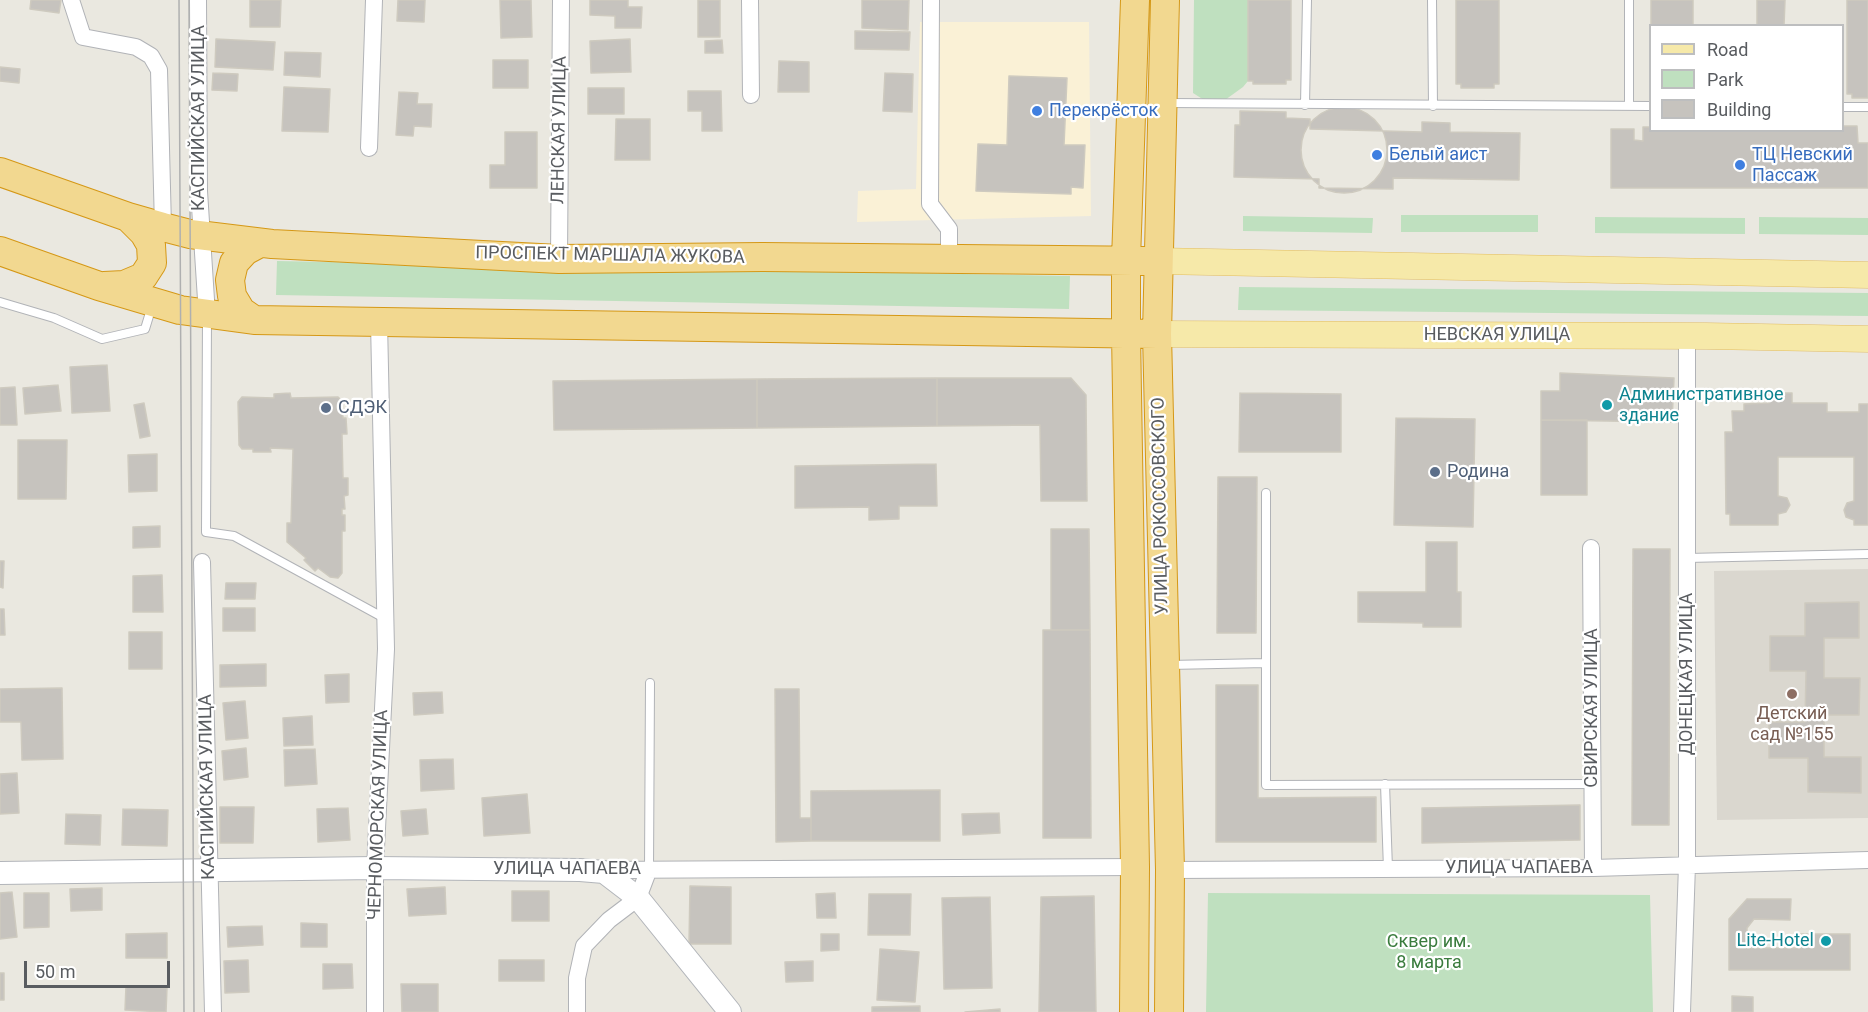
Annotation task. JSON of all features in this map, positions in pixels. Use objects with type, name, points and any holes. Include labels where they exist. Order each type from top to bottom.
[{"type":"highway","name":"УЛИЦА РОКОССОВСКОГО","points":[[1134,1012],[1135,867],[1126,260],[1135,0]]},
{"type":"highway","name":"УЛИЦА РОКОССОВСКОГО","points":[[1165,0],[1157,334],[1170,870],[1169,1012]]},
{"type":"highway","name":"ПРОСПЕКТ МАРШАЛА ЖУКОВА","points":[[0,172],[163,227],[200,235],[260,243],[559,259],[763,257],[1158,261]]},
{"type":"highway","points":[[99,286],[124,285],[143,277],[152,263],[151,245],[144,233],[128,217]]},
{"type":"highway","points":[[255,320],[241,310],[232,296],[230,280],[234,263],[245,250],[260,243]]},
{"type":"highway","points":[[0,251],[153,303],[207,315],[255,320],[1126,334]]},
{"type":"highway","name":"НЕВСКАЯ УЛИЦА","points":[[1126,334],[1157,334]]},
{"type":"main road","points":[[1158,261],[1868,275]]},
{"type":"main road","name":"НЕВСКАЯ УЛИЦА","points":[[1157,334],[1868,339]]},
{"type":"street","points":[[71,0],[83,37],[136,47],[151,56],[159,70],[163,227]]},
{"type":"street","name":"КАСПИЙСКАЯ УЛИЦА","points":[[198,0],[200,235],[207,315]]},
{"type":"street","points":[[369,148],[374,0]]},
{"type":"street","name":"ЛЕНСКАЯ УЛИЦА","points":[[559,259],[561,0]]},
{"type":"street","points":[[750,0],[751,95]]},
{"type":"street","points":[[931,0],[930,204],[949,229],[949,259]]},
{"type":"street","name":"ЧЕРНОМОРСКАЯ УЛИЦА","points":[[375,1012],[375,868],[386,619],[379,322]]},
{"type":"street","name":"ДОНЕЦКАЯ УЛИЦА","points":[[1682,1012],[1687,865],[1687,336]]},
{"type":"street","name":"СВИРСКАЯ УЛИЦА","points":[[1591,548],[1593,868]]},
{"type":"street","name":"КАСПИЙСКАЯ УЛИЦА","points":[[202,562],[213,1012]]},
{"type":"street","name":"УЛИЦА ЧАПАЕВА","points":[[1170,870],[1593,868],[1868,860]]},
{"type":"street","name":"УЛИЦА ЧАПАЕВА","points":[[0,873],[375,868],[580,870],[1135,867]]},
{"type":"street","points":[[577,1012],[577,978],[584,946],[609,920],[638,898],[649,869]]},
{"type":"street","points":[[580,870],[604,872],[638,898],[730,1012]]},
{"type":"lane","points":[[1305,105],[1307,0]]},
{"type":"lane","points":[[1432,0],[1433,105]]},
{"type":"lane","points":[[1629,0],[1629,106]]},
{"type":"lane","points":[[1163,103],[1649,106]]},
{"type":"lane","points":[[1844,107],[1868,107]]},
{"type":"lane","points":[[0,302],[54,318],[102,339],[145,329],[153,303]]},
{"type":"lane","points":[[207,315],[206,532],[234,536],[386,619]]},
{"type":"lane","points":[[1266,493],[1266,784],[1593,784]]},
{"type":"lane","points":[[1686,558],[1868,554]]},
{"type":"lane","points":[[1165,665],[1266,663]]},
{"type":"lane","points":[[649,869],[650,683]]},
{"type":"lane","points":[[1385,784],[1388,869]]},
{"type":"shaded area","points":[[920,22],[1089,22],[1091,216],[857,222],[858,191],[916,189]]},
{"type":"shaded area","name":"Детский сад №155","points":[[1868,569],[1868,818],[1717,820],[1714,571]]},
{"type":"green space","points":[[1194,0],[1248,0],[1248,81],[1225,100],[1204,100],[1193,93]]},
{"type":"green space","points":[[1401,215],[1538,215],[1538,232],[1401,232]]},
{"type":"green space","points":[[1243,216],[1373,218],[1372,233],[1243,231]]},
{"type":"green space","points":[[1595,217],[1745,218],[1745,234],[1595,233]]},
{"type":"green space","points":[[1759,217],[1868,218],[1868,235],[1759,234]]},
{"type":"green space","points":[[277,261],[1070,276],[1069,309],[276,295]]},
{"type":"green space","points":[[1239,287],[1868,293],[1868,316],[1238,310]]},
{"type":"green space","name":"Сквер им. 8 марта","points":[[1208,893],[1650,895],[1653,1012],[1206,1012]]},
{"type":"building","points":[[31,0],[61,0],[59,13],[30,9]]},
{"type":"building","points":[[250,0],[281,0],[280,27],[250,27]]},
{"type":"building","points":[[398,0],[425,0],[424,22],[397,21]]},
{"type":"building","points":[[500,0],[531,0],[532,37],[501,38]]},
{"type":"building","points":[[590,0],[628,0],[628,7],[642,7],[641,28],[615,28],[615,16],[590,15]]},
{"type":"building","points":[[698,0],[720,0],[720,37],[698,37]]},
{"type":"building","points":[[862,0],[909,0],[908,30],[862,28]]},
{"type":"building","points":[[1248,0],[1291,0],[1291,80],[1286,80],[1286,84],[1253,84],[1253,81],[1248,81]]},
{"type":"building","points":[[1456,0],[1499,0],[1499,84],[1494,84],[1494,88],[1461,88],[1461,84],[1456,84]]},
{"type":"building","points":[[1651,0],[1693,0],[1693,24],[1651,24]]},
{"type":"building","points":[[1757,0],[1785,0],[1784,24],[1757,24]]},
{"type":"building","points":[[1847,0],[1868,0],[1868,98],[1852,98],[1852,94],[1847,94]]},
{"type":"building","points":[[855,31],[910,32],[909,50],[855,49]]},
{"type":"building","points":[[216,39],[275,42],[273,70],[215,67]]},
{"type":"building","points":[[630,39],[631,72],[591,73],[590,41]]},
{"type":"building","points":[[722,40],[723,53],[705,53],[705,41]]},
{"type":"building","points":[[285,52],[321,53],[320,77],[284,75]]},
{"type":"building","points":[[493,60],[528,60],[528,88],[493,88]]},
{"type":"building","points":[[779,61],[809,62],[809,92],[778,92]]},
{"type":"building","points":[[0,67],[20,69],[19,83],[0,81]]},
{"type":"building","points":[[213,73],[238,74],[237,91],[212,90]]},
{"type":"building","points":[[885,73],[913,74],[912,112],[883,111]]},
{"type":"building","name":"Перекрёсток","points":[[1009,76],[1067,78],[1064,145],[1085,145],[1083,188],[1071,187],[1071,194],[976,191],[978,144],[1007,145]]},
{"type":"building","points":[[284,87],[330,89],[328,132],[282,131]]},
{"type":"building","points":[[588,88],[624,88],[624,114],[588,114]]},
{"type":"building","points":[[688,91],[721,91],[722,131],[702,131],[702,111],[688,111]]},
{"type":"building","points":[[399,92],[418,93],[417,104],[432,104],[431,127],[414,126],[413,136],[396,135]]},
{"type":"building","points":[[1344,107],[1368,114],[1380,126],[1387,150],[1380,174],[1368,186],[1344,193],[1320,186],[1308,174],[1301,150],[1308,126],[1320,114]]},
{"type":"building","name":"Белый аист","points":[[1240,111],[1286,112],[1286,118],[1310,119],[1310,129],[1422,132],[1422,122],[1450,123],[1450,132],[1520,133],[1519,180],[1393,178],[1393,189],[1319,188],[1319,179],[1234,177],[1235,125],[1240,125]]},
{"type":"building","points":[[616,119],[650,119],[650,160],[615,160]]},
{"type":"building","name":"ТЦ Невский Пассаж","points":[[1844,126],[1857,126],[1858,143],[1868,143],[1868,188],[1611,188],[1611,129],[1634,129],[1634,140],[1643,141],[1643,127],[1649,127],[1649,132],[1844,132]]},
{"type":"building","points":[[505,132],[537,132],[537,188],[490,188],[490,165],[505,165]]},
{"type":"building","points":[[107,365],[110,411],[72,413],[70,367]]},
{"type":"building","name":"Административное здание","points":[[1560,373],[1674,378],[1672,422],[1541,420],[1541,391],[1560,391]]},
{"type":"building","points":[[937,378],[1071,378],[1086,395],[1087,501],[1041,501],[1040,425],[937,426]]},
{"type":"building","points":[[937,378],[937,426],[757,428],[757,379]]},
{"type":"building","points":[[757,379],[757,428],[554,430],[553,381]]},
{"type":"building","points":[[58,385],[61,411],[25,414],[23,388]]},
{"type":"building","points":[[15,387],[17,425],[0,425],[0,388]]},
{"type":"building","points":[[290,393],[291,398],[338,397],[342,401],[347,434],[342,434],[343,478],[348,478],[348,495],[344,496],[345,509],[342,509],[342,515],[345,515],[345,531],[342,531],[342,573],[338,578],[330,577],[318,568],[315,571],[304,560],[306,558],[287,542],[287,523],[291,523],[293,449],[270,448],[271,452],[253,452],[253,449],[242,449],[239,445],[238,402],[242,397],[274,398],[274,394]]},
{"type":"building","points":[[1240,393],[1341,394],[1341,452],[1239,452]]},
{"type":"building","points":[[1769,393],[1792,393],[1792,403],[1827,403],[1827,412],[1859,412],[1859,404],[1868,404],[1868,525],[1854,525],[1854,520],[1846,517],[1844,510],[1847,503],[1854,501],[1854,457],[1778,457],[1778,496],[1787,498],[1790,505],[1786,512],[1778,514],[1778,525],[1730,525],[1730,514],[1726,514],[1725,432],[1733,432],[1732,411],[1744,411],[1744,404],[1769,403]]},
{"type":"building","points":[[144,403],[150,436],[140,438],[134,405]]},
{"type":"building","name":"Родина","points":[[1396,418],[1475,419],[1473,527],[1394,525]]},
{"type":"building","points":[[1541,420],[1587,420],[1587,495],[1541,495]]},
{"type":"building","points":[[18,440],[67,440],[66,499],[18,499]]},
{"type":"building","points":[[157,454],[157,491],[129,492],[128,455]]},
{"type":"building","points":[[936,464],[937,506],[899,506],[899,519],[869,520],[869,507],[795,508],[795,466]]},
{"type":"building","points":[[1218,477],[1257,477],[1256,633],[1217,633]]},
{"type":"building","points":[[160,526],[160,547],[133,548],[133,527]]},
{"type":"building","points":[[1051,529],[1089,529],[1090,630],[1051,630]]},
{"type":"building","points":[[1426,542],[1457,542],[1457,592],[1461,592],[1461,627],[1423,627],[1423,623],[1358,622],[1358,592],[1426,592]]},
{"type":"building","points":[[1633,549],[1670,549],[1669,825],[1632,825]]},
{"type":"building","points":[[0,561],[4,561],[3,588],[0,587]]},
{"type":"building","points":[[162,575],[163,612],[133,612],[133,576]]},
{"type":"building","points":[[226,583],[256,583],[255,599],[225,599]]},
{"type":"building","points":[[1859,602],[1859,638],[1824,638],[1824,678],[1860,678],[1859,715],[1824,715],[1824,757],[1861,757],[1861,793],[1808,792],[1808,758],[1769,758],[1769,722],[1805,722],[1806,671],[1770,671],[1770,636],[1805,636],[1805,603]]},
{"type":"building","points":[[223,608],[255,608],[255,631],[223,631]]},
{"type":"building","points":[[0,609],[4,609],[5,635],[0,635]]},
{"type":"building","points":[[1043,630],[1090,630],[1091,838],[1043,838]]},
{"type":"building","points":[[129,632],[162,632],[162,669],[129,669]]},
{"type":"building","points":[[266,664],[266,686],[220,687],[220,665]]},
{"type":"building","points":[[349,674],[349,702],[326,703],[325,675]]},
{"type":"building","points":[[1216,685],[1258,685],[1258,798],[1376,797],[1376,842],[1216,842]]},
{"type":"building","points":[[62,688],[63,759],[22,760],[21,722],[0,722],[0,689]]},
{"type":"building","points":[[775,689],[799,689],[800,818],[811,818],[811,841],[776,842]]},
{"type":"building","points":[[442,692],[443,713],[414,715],[413,693]]},
{"type":"building","points":[[245,701],[248,738],[226,740],[223,703]]},
{"type":"building","points":[[312,716],[313,745],[284,746],[283,718]]},
{"type":"building","points":[[246,748],[248,777],[224,780],[222,751]]},
{"type":"building","points":[[315,749],[317,784],[285,786],[284,750]]},
{"type":"building","points":[[453,759],[454,789],[421,791],[420,760]]},
{"type":"building","points":[[17,773],[19,813],[0,814],[0,774]]},
{"type":"building","points":[[940,790],[940,841],[811,841],[811,791]]},
{"type":"building","points":[[527,794],[530,833],[484,836],[482,798]]},
{"type":"building","points":[[1580,805],[1580,840],[1422,843],[1422,808]]},
{"type":"building","points":[[220,807],[254,807],[253,843],[220,843]]},
{"type":"building","points":[[348,808],[350,840],[318,842],[317,809]]},
{"type":"building","points":[[123,809],[168,810],[167,846],[122,845]]},
{"type":"building","points":[[426,809],[428,834],[403,836],[401,811]]},
{"type":"building","points":[[999,813],[1000,833],[963,835],[962,814]]},
{"type":"building","points":[[66,814],[101,815],[100,845],[65,844]]},
{"type":"building","points":[[690,886],[731,887],[731,944],[689,944]]},
{"type":"building","points":[[445,887],[446,914],[409,916],[407,889]]},
{"type":"building","points":[[102,888],[102,910],[71,911],[70,889]]},
{"type":"building","points":[[512,891],[549,891],[549,921],[512,921]]},
{"type":"building","points":[[12,892],[17,937],[0,939],[0,893]]},
{"type":"building","points":[[24,893],[49,893],[49,927],[24,928]]},
{"type":"building","points":[[835,893],[836,918],[817,918],[816,894]]},
{"type":"building","points":[[869,894],[911,894],[910,935],[868,935]]},
{"type":"building","points":[[1094,896],[1096,1012],[1039,1012],[1041,897]]},
{"type":"building","points":[[990,897],[992,988],[944,989],[942,898]]},
{"type":"building","name":"Lite-Hotel","points":[[1747,899],[1791,899],[1790,920],[1754,919],[1747,928],[1747,948],[1801,948],[1801,934],[1850,934],[1850,970],[1729,970],[1729,919]]},
{"type":"building","points":[[301,923],[327,924],[327,947],[301,947]]},
{"type":"building","points":[[262,926],[263,945],[228,947],[227,927]]},
{"type":"building","points":[[167,933],[167,958],[126,958],[126,934]]},
{"type":"building","points":[[821,934],[839,934],[839,950],[821,951]]},
{"type":"building","points":[[880,949],[919,952],[915,1002],[877,1000]]},
{"type":"building","points":[[248,960],[249,992],[225,993],[224,961]]},
{"type":"building","points":[[499,960],[544,960],[544,981],[499,981]]},
{"type":"building","points":[[813,961],[813,981],[786,982],[785,962]]},
{"type":"building","points":[[323,964],[352,964],[353,988],[323,989]]},
{"type":"building","points":[[0,973],[4,973],[4,1000],[0,1000]]},
{"type":"building","points":[[401,984],[438,984],[438,1012],[402,1012]]},
{"type":"building","points":[[126,986],[167,988],[166,1012],[125,1010]]},
{"type":"building","points":[[1732,996],[1753,997],[1753,1012],[1732,1012]]},
{"type":"building","points":[[920,1006],[920,1012],[872,1012],[872,1007]]},
{"type":"building","points":[[1000,1009],[1000,1012],[965,1012]]},
{"type":"tram line","points":[[179,0],[184,1012]]},
{"type":"tram line","points":[[189,0],[194,1012]]},
{"type":"place","name":"Перекрёсток","points":[[1037,111]]},
{"type":"place","name":"Белый аист","points":[[1377,155]]},
{"type":"place","name":"ТЦ Невский Пассаж","points":[[1740,165]]},
{"type":"place","name":"Административное здание","points":[[1607,405]]},
{"type":"place","name":"СДЭК","points":[[326,408]]},
{"type":"place","name":"Родина","points":[[1435,472]]},
{"type":"place","name":"Детский сад №155","points":[[1792,694]]},
{"type":"place","name":"Lite-Hotel","points":[[1826,941]]}]
